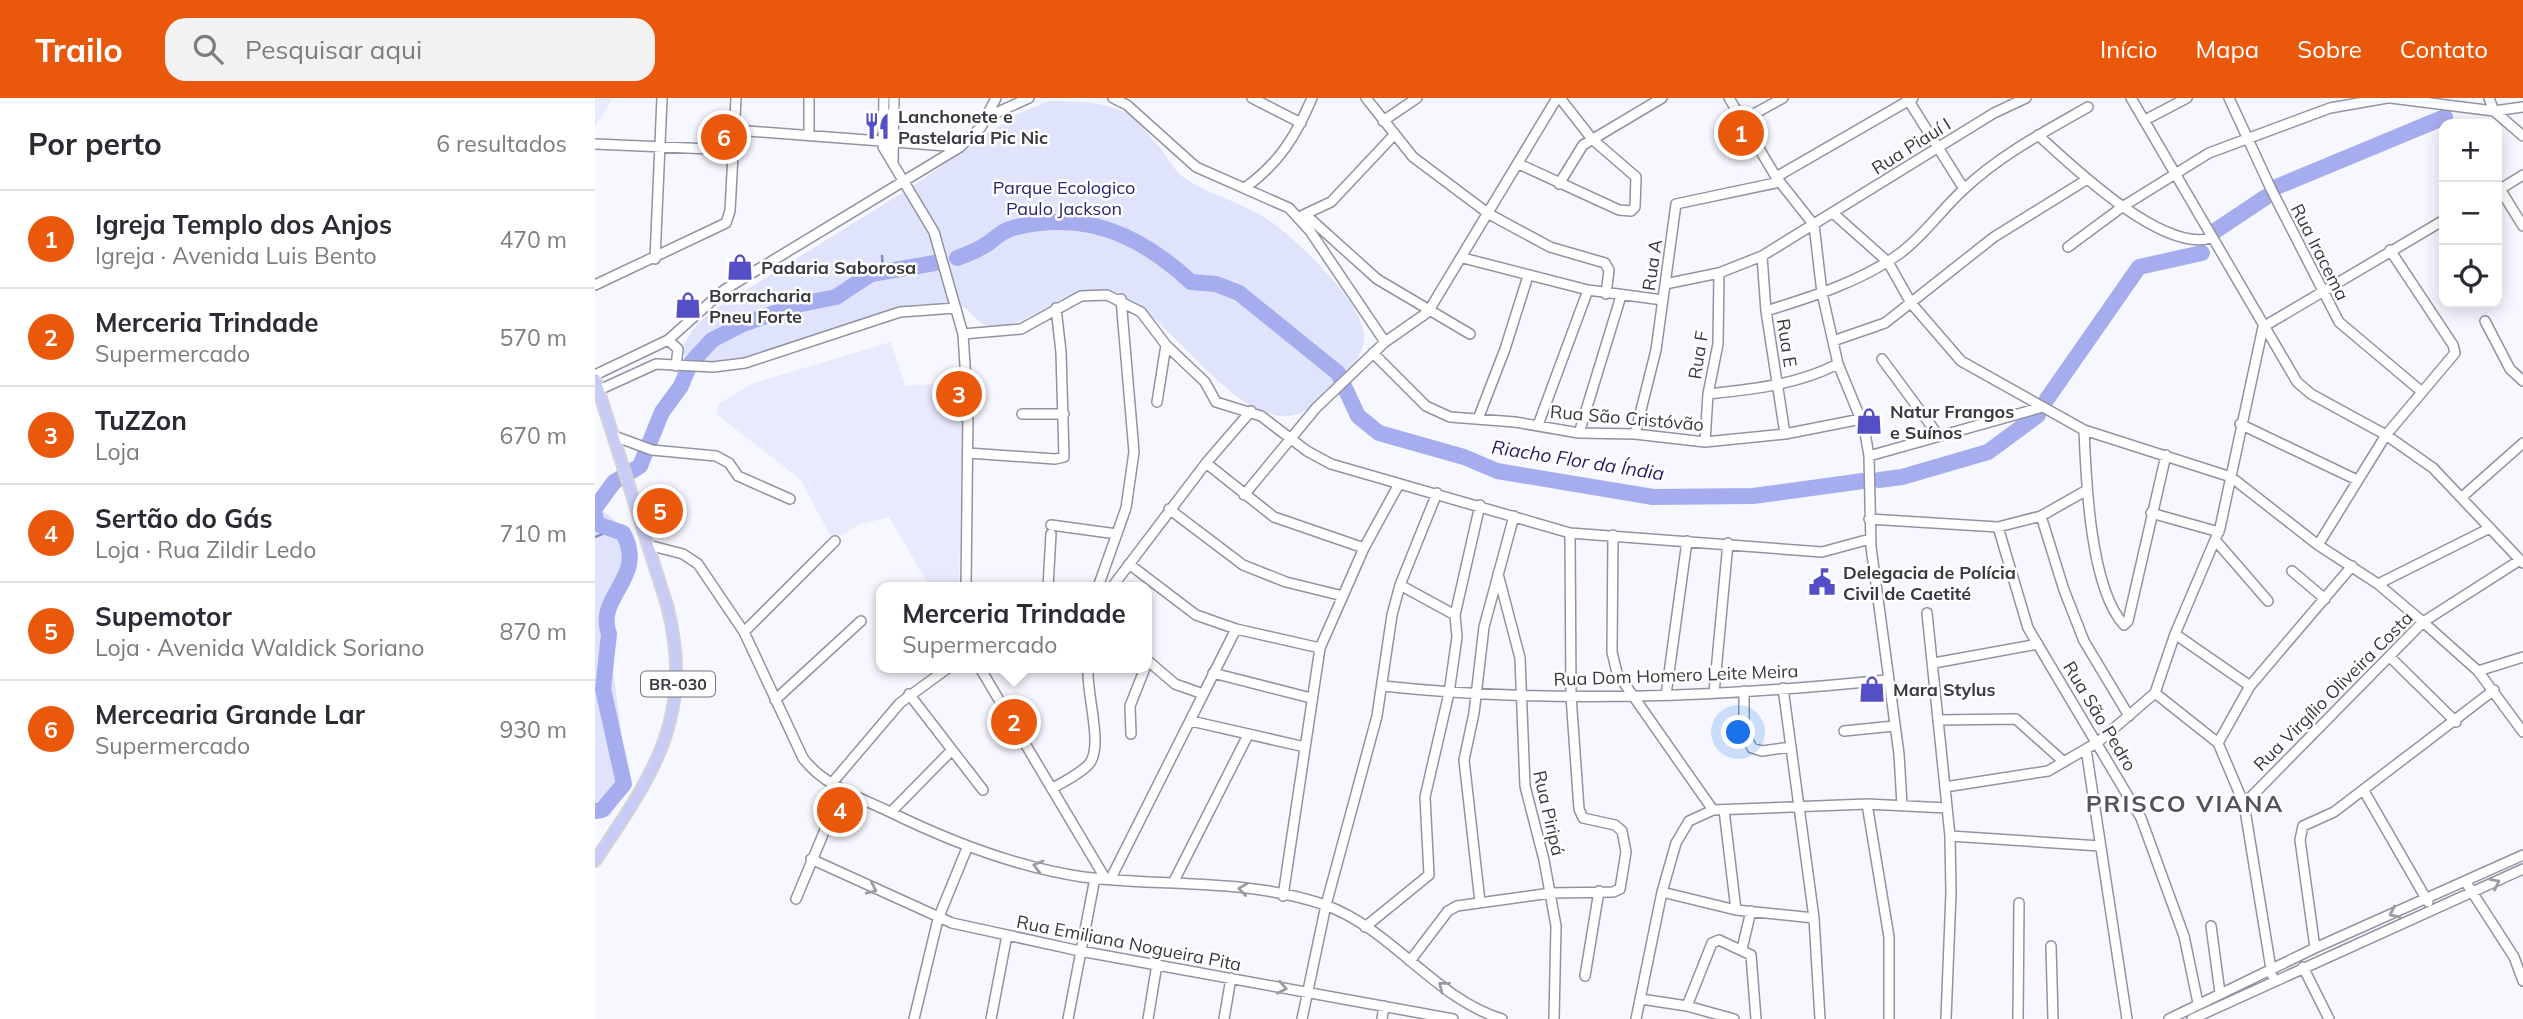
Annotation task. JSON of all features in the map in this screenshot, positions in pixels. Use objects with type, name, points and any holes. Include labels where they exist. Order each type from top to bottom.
[{"type":"main road","name":"BR-030","points":[[595,860],[651,773],[667,734],[677,693],[676,637],[596,381]]},
{"type":"street","points":[[655,259],[662,98]]},
{"type":"street","points":[[595,285],[655,259],[726,223],[730,211],[736,98]]},
{"type":"street","points":[[809,98],[809,135]]},
{"type":"street","points":[[884,98],[887,140],[894,163],[934,232],[963,334],[968,453],[966,582]]},
{"type":"street","points":[[887,140],[894,98]]},
{"type":"street","points":[[596,381],[665,342],[724,290],[960,147],[972,137],[987,117],[996,98]]},
{"type":"street","points":[[987,117],[1029,98]]},
{"type":"street","points":[[1113,98],[1128,101],[1189,163],[1279,202],[1302,216],[1377,279],[1428,312],[1470,334]]},
{"type":"street","points":[[1252,98],[1301,124]]},
{"type":"street","points":[[1245,187],[1278,160],[1301,124],[1313,98]]},
{"type":"street","points":[[1366,98],[1394,135],[1423,166],[1489,214],[1550,247],[1605,263],[1609,270],[1606,294]]},
{"type":"street","points":[[1383,121],[1417,98]]},
{"type":"street","points":[[1244,495],[1289,437],[1373,353],[1428,312],[1559,98],[1593,139],[1636,177],[1635,207],[1630,211],[1619,210],[1519,164]]},
{"type":"street","points":[[1559,184],[1583,145],[1662,98]]},
{"type":"street","points":[[1729,98],[1778,179],[1814,225],[1822,293],[1838,364],[1861,419],[1869,456],[1870,538],[1902,805]]},
{"type":"street","points":[[1741,121],[1783,98]]},
{"type":"street","name":"Rua Piauí I","points":[[1665,284],[1719,273],[1762,256],[1938,148],[2026,98]]},
{"type":"street","points":[[2131,98],[2263,327],[2303,389],[2386,435],[2433,468],[2522,561]]},
{"type":"street","points":[[2145,120],[2187,98]]},
{"type":"street","name":"Rua Iracema","points":[[2229,98],[2322,292],[2343,327],[2422,392]]},
{"type":"street","points":[[2069,247],[2122,207],[2209,153],[2330,108],[2389,98],[2494,111],[2523,107]]},
{"type":"street","points":[[2489,98],[2494,111],[2523,136]]},
{"type":"street","points":[[1778,179],[1910,99],[1964,189]]},
{"type":"street","points":[[1766,311],[1822,293],[1888,262],[1912,243],[1964,189],[2018,146],[2088,107]]},
{"type":"street","points":[[734,130],[960,147]]},
{"type":"street","points":[[1302,216],[1331,202],[1394,135]]},
{"type":"street","points":[[2038,135],[2086,180],[2122,207],[2177,234],[2201,241],[2211,238]]},
{"type":"street","points":[[595,144],[733,150]]},
{"type":"street","points":[[2502,187],[2523,174]]},
{"type":"street","name":"Rua A","points":[[1635,434],[1653,363],[1678,202],[1778,179]]},
{"type":"street","points":[[1833,341],[1875,328],[2010,226],[2086,180]]},
{"type":"street","points":[[2502,196],[2523,226]]},
{"type":"street","points":[[1834,214],[1888,262],[1910,303],[1961,361],[2084,430],[2231,477],[2318,545],[2378,584],[2423,622],[2479,671],[2519,718],[2523,732]]},
{"type":"street","points":[[1302,216],[1385,342]]},
{"type":"street","points":[[1945,787],[2030,776],[2064,762],[2098,741],[2155,692],[2175,634],[2217,537],[2263,327],[2439,223]]},
{"type":"street","points":[[2318,545],[2386,435],[2454,357],[2453,345],[2390,250]]},
{"type":"street","name":"Rua E","points":[[1762,256],[1766,311],[1785,434]]},
{"type":"street","points":[[1463,258],[1606,294],[1663,300]]},
{"type":"street","name":"Rua F","points":[[1705,442],[1708,394],[1718,344],[1719,273]]},
{"type":"street","points":[[1478,419],[1505,349],[1528,276]]},
{"type":"street","points":[[1538,425],[1588,290]]},
{"type":"street","points":[[963,334],[1021,329],[1056,308],[1089,294],[1121,299],[1141,312],[1166,345],[1205,382],[1216,402],[1251,411],[1331,464],[1570,533],[1822,552],[1870,538]]},
{"type":"street","points":[[1579,433],[1621,296]]},
{"type":"street","points":[[1100,582],[1126,508],[1135,434],[1121,299]]},
{"type":"street","points":[[596,381],[647,366],[713,367],[745,363],[899,312],[956,308]]},
{"type":"street","points":[[968,453],[1055,459],[1064,457],[1064,414],[1056,308]]},
{"type":"street","points":[[2484,321],[2510,369],[2523,381]]},
{"type":"street","points":[[665,342],[660,352],[672,365]]},
{"type":"street","points":[[665,342],[678,349],[672,365]]},
{"type":"street","points":[[1157,402],[1166,345]]},
{"type":"street","name":"Rua São Cristóvão","points":[[1373,353],[1434,411],[1450,417],[1538,425],[1579,433],[1635,434],[1705,442],[1785,434],[1861,419]]},
{"type":"street","points":[[1882,359],[1938,436]]},
{"type":"street","points":[[1708,394],[1778,386],[1810,378],[1838,364]]},
{"type":"street","points":[[1869,456],[2043,407]]},
{"type":"street","points":[[1116,582],[1206,463],[1251,411]]},
{"type":"street","points":[[1022,414],[1064,414]]},
{"type":"street","points":[[2240,424],[2357,480]]},
{"type":"street","points":[[2084,430],[2087,490],[2105,591],[2123,625],[2128,621],[2166,455]]},
{"type":"street","points":[[614,436],[652,450],[716,456],[729,463],[738,475],[790,499]]},
{"type":"street","points":[[2462,497],[2522,446]]},
{"type":"street","points":[[1206,463],[1274,517],[1364,548]]},
{"type":"street","points":[[1283,895],[1320,648],[1364,548],[1399,484]]},
{"type":"street","points":[[1869,519],[1998,527],[2041,516],[2087,490]]},
{"type":"street","points":[[1302,1019],[1326,905],[1383,687],[1392,615],[1400,585],[1437,493]]},
{"type":"street","points":[[1366,926],[1430,875],[1425,797],[1449,693],[1457,636],[1455,615],[1480,505]]},
{"type":"street","points":[[1170,509],[1243,565],[1286,582],[1343,596]]},
{"type":"street","points":[[2151,513],[2217,537],[2268,601]]},
{"type":"street","points":[[1480,902],[1464,769],[1484,627],[1514,516]]},
{"type":"street","points":[[2041,516],[2064,590],[2084,641],[2129,716]]},
{"type":"street","name":"Rua São Pedro","points":[[1998,527],[2023,614],[2141,818],[2184,936],[2197,1003]]},
{"type":"street","points":[[2378,584],[2490,528]]},
{"type":"street","points":[[1048,582],[1051,530],[1117,534]]},
{"type":"street","points":[[1410,961],[1452,908],[1551,893],[1616,892],[1621,886],[1626,852],[1622,831],[1615,825],[1586,820],[1580,815],[1571,696],[1570,533]]},
{"type":"street","points":[[1613,535],[1612,652],[1617,673],[1713,810]]},
{"type":"street","points":[[744,632],[835,541]]},
{"type":"street","points":[[1666,695],[1687,541]]},
{"type":"street","points":[[1714,692],[1728,543]]},
{"type":"street","points":[[648,545],[695,560],[744,632],[803,758],[842,789],[967,848],[1073,875],[1236,888],[1326,905],[1366,926],[1485,1019]]},
{"type":"street","name":"Rua Virgílio Oliveira Costa","points":[[2244,804],[2423,622],[2522,561]]},
{"type":"street","points":[[1129,564],[1152,582]]},
{"type":"street","points":[[2218,743],[2250,686],[2352,566]]},
{"type":"street","points":[[2292,572],[2325,599]]},
{"type":"street","name":"Rua Piripá","points":[[1498,574],[1519,651],[1523,773],[1551,893],[1558,949],[1554,1019]]},
{"type":"street","points":[[1152,582],[1185,608],[1236,629],[1320,648]]},
{"type":"street","points":[[1400,585],[1455,615]]},
{"type":"street","points":[[1927,613],[1949,836],[1951,893],[1946,1019]]},
{"type":"street","points":[[775,700],[861,621]]},
{"type":"street","points":[[1068,1019],[1080,951],[1104,878],[1191,721],[1236,629]]},
{"type":"street","points":[[2175,634],[2250,686]]},
{"type":"street","points":[[1934,663],[2038,644]]},
{"type":"street","points":[[2390,657],[2456,722]]},
{"type":"street","points":[[2479,671],[2523,657]]},
{"type":"street","points":[[1152,665],[1175,684],[1203,694]]},
{"type":"street","points":[[832,783],[909,694],[937,673]]},
{"type":"street","points":[[983,673],[1104,878]]},
{"type":"street","points":[[1053,789],[1084,769],[1095,755],[1096,738],[1088,697],[1088,673]]},
{"type":"street","points":[[1131,734],[1130,706],[1143,673]]},
{"type":"street","points":[[1213,673],[1311,698]]},
{"type":"street","name":"Rua Dom Homero Leite Meira","points":[[1383,687],[1449,693],[1633,696],[1887,680]]},
{"type":"street","points":[[1783,688],[1814,918],[1820,1019]]},
{"type":"street","points":[[2315,948],[2300,840],[2301,830],[2307,823],[2334,812],[2364,791],[2494,690]]},
{"type":"street","points":[[1744,691],[1744,732],[1752,748],[1762,751],[1791,747]]},
{"type":"street","points":[[2155,692],[2218,743],[2244,804],[2272,981]]},
{"type":"street","points":[[909,694],[983,790]]},
{"type":"street","points":[[1938,720],[2016,719],[2064,762]]},
{"type":"street","points":[[1191,721],[1304,747]]},
{"type":"street","points":[[1845,731],[1894,726]]},
{"type":"street","points":[[1173,883],[1248,735]]},
{"type":"street","points":[[2086,749],[2127,1019]]},
{"type":"street","points":[[891,812],[952,750]]},
{"type":"street","points":[[796,899],[842,789]]},
{"type":"street","points":[[2364,791],[2431,909]]},
{"type":"street","points":[[1636,1019],[1662,892],[1683,827],[1695,816],[1713,810],[1867,804],[1947,808]]},
{"type":"street","points":[[1867,804],[1889,937],[1889,1019]]},
{"type":"street","points":[[1724,810],[1736,910]]},
{"type":"street","points":[[1949,836],[2100,846]]},
{"type":"street","points":[[914,1019],[937,919],[967,848]]},
{"type":"street","points":[[2169,1019],[2197,1003],[2315,948],[2523,855]]},
{"type":"street","name":"Rua Emiliana Nogueira Pita","points":[[811,859],[937,919],[1080,951],[1453,1019]]},
{"type":"street","points":[[2192,1019],[2431,909],[2473,894],[2523,869]]},
{"type":"street","points":[[2465,881],[2514,957],[2523,981]]},
{"type":"street","points":[[1585,976],[1599,891]]},
{"type":"street","points":[[1662,892],[1736,910],[1814,918]]},
{"type":"street","points":[[2018,1019],[2019,903]]},
{"type":"street","points":[[1742,949],[1751,911]]},
{"type":"street","points":[[2211,926],[2220,993]]},
{"type":"street","points":[[991,1019],[1007,936]]},
{"type":"street","points":[[1686,1006],[1714,941],[1749,952],[1756,1019]]},
{"type":"street","points":[[2051,946],[2053,1019]]},
{"type":"street","points":[[1148,1019],[1157,964]]},
{"type":"street","points":[[2303,967],[2329,1019]]},
{"type":"street","points":[[1224,1019],[1231,978]]},
{"type":"street","points":[[2236,985],[2241,997]]},
{"type":"street","points":[[1640,999],[1686,1006],[1734,1019]]},
{"type":"street","points":[[1381,1019],[1384,1006]]},
{"type":"street","points":[[1469,1006],[1501,1019]]},
{"type":"shaded area","points":[[595,98],[613,98],[595,127]]},
{"type":"shaded area","points":[[891,342],[905,386],[963,382],[959,582],[927,582],[889,517],[858,525],[842,536],[830,535],[800,479],[716,414],[718,404],[754,383]]},
{"type":"green space","name":"Parque Ecologico Paulo Jackson","points":[[1049,101],[1094,103],[1128,114],[1142,126],[1183,177],[1264,217],[1292,238],[1342,291],[1363,327],[1364,341],[1360,354],[1337,385],[1316,404],[1298,414],[1275,415],[1251,406],[1227,388],[1135,303],[1114,292],[1098,289],[1068,296],[1025,319],[994,327],[979,321],[960,305],[917,304],[744,358],[708,362],[686,357],[683,350],[686,341],[712,311],[913,186],[1015,115]]},
{"type":"green space","points":[[595,508],[605,512],[618,523],[627,533],[630,545],[625,570],[608,608],[606,619],[627,774],[623,795],[610,816],[595,816]]},
{"type":"waterway","name":"Riacho Flor da Índia","points":[[2274,188],[2445,117]]},
{"type":"waterway","name":"Riacho Flor da Índia","points":[[2215,231],[2266,197]]},
{"type":"waterway","name":"Riacho Flor da Índia","points":[[957,258],[979,249],[1008,230],[1039,223],[1064,222],[1109,230],[1151,251],[1191,282],[1216,284],[1239,293],[1338,373],[1358,416],[1379,433],[1464,457],[1497,471],[1653,497],[1753,496],[1863,481]]},
{"type":"waterway","name":"Riacho Flor da Índia","points":[[2047,399],[2139,267],[2202,253]]},
{"type":"waterway","points":[[882,256],[883,271]]},
{"type":"waterway","name":"Riacho Flor da Índia","points":[[595,508],[614,482],[640,466],[662,412],[681,386],[690,364],[712,340],[743,324],[801,304],[836,297],[871,274],[935,263]]},
{"type":"waterway","name":"Riacho Flor da Índia","points":[[1879,480],[1902,477],[1988,452],[2038,415]]},
{"type":"waterway","points":[[595,515],[597,524],[623,533],[629,549],[626,574],[609,608],[603,689],[624,784],[602,810],[595,811]]},
{"type":"waterway","points":[[595,537],[613,529]]},
{"type":"place","name":"Lanchonete e Pastelaria Pic Nic","points":[[877,126]]},
{"type":"place","name":"Igreja Templo dos Anjos","points":[[1741,133]]},
{"type":"place","name":"Mercearia Grande Lar","points":[[724,137]]},
{"type":"place","name":"Padaria Saborosa","points":[[740,267]]},
{"type":"place","name":"Borracharia Pneu Forte","points":[[688,305]]},
{"type":"place","name":"TuZZon","points":[[959,394]]},
{"type":"place","name":"Natur Frangos e Suínos","points":[[1869,421]]},
{"type":"place","name":"Supemotor","points":[[660,511]]},
{"type":"place","name":"Delegacia de Polícia Civil de Caetité","points":[[1822,582]]},
{"type":"place","name":"Mara Stylus","points":[[1872,689]]},
{"type":"place","name":"Merceria Trindade","points":[[1014,722]]},
{"type":"place","name":"Sertão do Gás","points":[[840,810]]},
{"type":"district","name":"PRISCO VIANA","points":[[2185,803]]}]
